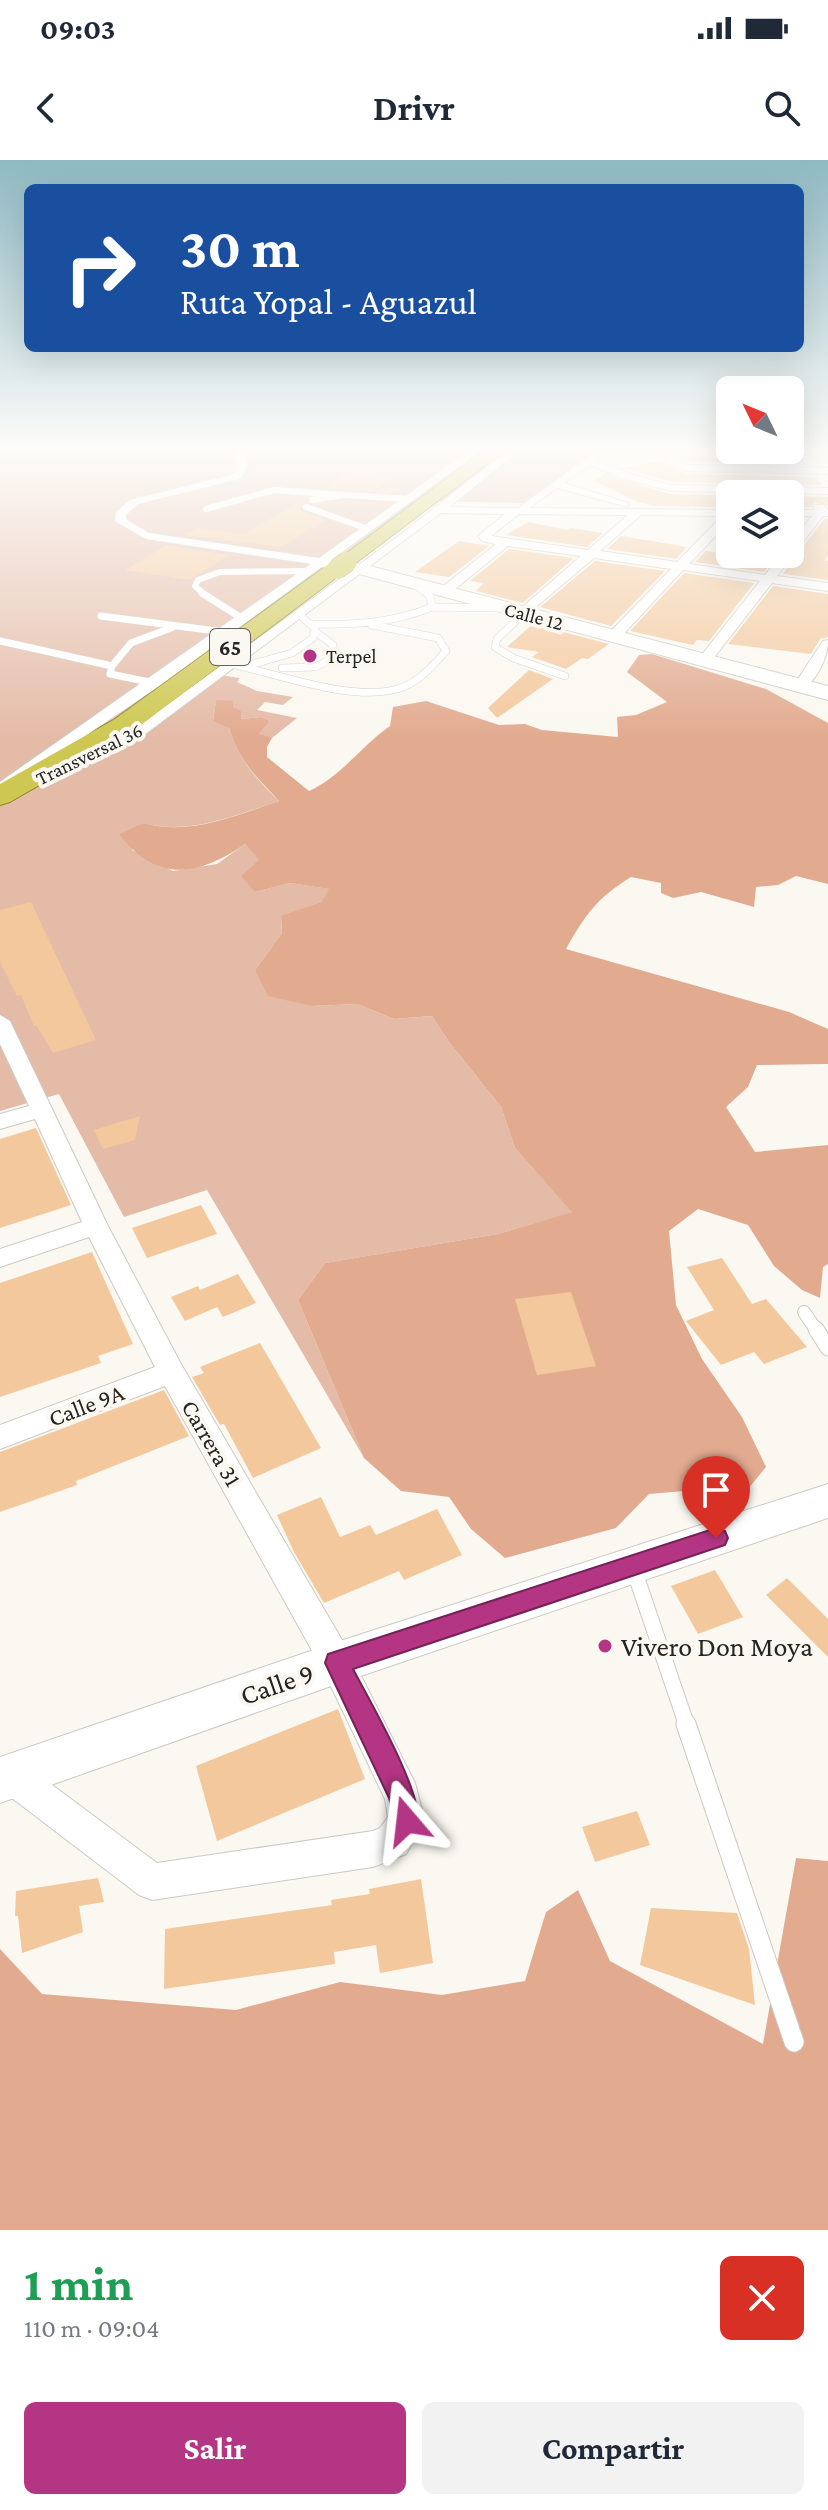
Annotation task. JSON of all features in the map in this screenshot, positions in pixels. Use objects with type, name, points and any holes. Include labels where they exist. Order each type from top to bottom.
[{"type":"highway","name":"65","points":[[1,793],[124,725],[366,545]]},
{"type":"main road","name":"Calle 12","points":[[335,567],[409,581],[439,599],[514,611],[747,673]]},
{"type":"main road","points":[[747,673],[801,685],[826,705]]},
{"type":"main road","points":[[747,673],[826,705]]},
{"type":"street","points":[[198,545],[335,567]]},
{"type":"street","name":"Transversal 36","points":[[243,619],[375,545]]},
{"type":"street","points":[[439,599],[502,545]]},
{"type":"street","points":[[515,545],[828,587]]},
{"type":"street","points":[[514,611],[600,545]]},
{"type":"street","points":[[613,637],[699,545]]},
{"type":"street","name":"Transversal 36","points":[[1,793],[139,732],[237,665],[299,614],[335,567]]},
{"type":"street","points":[[704,661],[777,568]]},
{"type":"street","points":[[801,685],[828,644]]},
{"type":"street","name":"Carrera 31","points":[[0,1021],[96,1226],[171,1372],[337,1663],[402,1796],[407,1821],[393,1841],[373,1849],[152,1882],[6,1778]]},
{"type":"street","points":[[0,1122],[41,1110]]},
{"type":"street","points":[[0,1258],[96,1226]]},
{"type":"street","name":"Calle 9A","points":[[0,1437],[171,1372]]},
{"type":"lane","points":[[1,793],[243,619],[200,592],[195,586],[198,580],[220,572],[335,567],[354,545]]},
{"type":"lane","points":[[314,628],[396,621],[439,599]]},
{"type":"lane","points":[[514,611],[495,647],[513,658],[565,676]]},
{"type":"lane","points":[[259,662],[299,669],[334,658],[333,645],[299,614]]},
{"type":"lane","points":[[101,616],[224,632]]},
{"type":"lane","points":[[237,665],[340,687],[386,691],[408,684],[434,665],[446,651],[438,638],[372,625]]},
{"type":"lane","points":[[154,683],[110,674],[112,666],[131,643],[178,626]]},
{"type":"lane","points":[[237,665],[292,653],[306,645],[314,628]]},
{"type":"lane","points":[[0,641],[112,666]]},
{"type":"lane","points":[[804,1312],[828,1348]]},
{"type":"lane","points":[[6,1778],[337,1663],[828,1501]]},
{"type":"lane","points":[[633,1567],[794,2042]]},
{"type":"shaded area","points":[[0,545],[371,545],[200,672],[240,678],[237,682],[257,691],[293,697],[283,705],[265,702],[257,710],[297,718],[272,738],[258,735],[270,721],[262,717],[241,719],[233,702],[216,701],[213,720],[229,728],[249,768],[279,801],[229,818],[195,825],[178,827],[143,823],[132,850],[173,871],[217,864],[245,844],[260,860],[255,892],[290,883],[330,889],[321,902],[281,917],[282,933],[255,970],[312,1006],[357,1004],[394,1019],[432,1016],[501,1107],[515,1148],[573,1212],[498,1234],[325,1263],[298,1300],[364,1458],[207,1190],[124,1217],[59,1094],[0,1111]]},
{"type":"shaded area","points":[[652,654],[766,689],[828,723],[828,884],[796,876],[778,885],[756,887],[754,907],[701,892],[673,898],[661,893],[661,883],[631,877],[593,908],[566,949],[789,1012],[828,1029],[828,1064],[757,1065],[748,1087],[726,1107],[755,1152],[828,1145],[828,1264],[823,1267],[820,1298],[802,1290],[774,1266],[748,1225],[698,1209],[669,1231],[676,1305],[702,1359],[742,1417],[766,1467],[743,1495],[696,1490],[649,1494],[616,1528],[505,1558],[471,1529],[449,1497],[401,1491],[364,1458],[298,1300],[325,1263],[498,1234],[572,1212],[515,1148],[501,1107],[432,1016],[394,1019],[357,1004],[312,1006],[268,996],[255,970],[282,933],[281,916],[321,902],[329,889],[290,883],[255,892],[241,876],[259,860],[245,844],[211,863],[179,870],[163,868],[148,861],[119,834],[144,823],[195,826],[279,801],[244,760],[229,728],[213,721],[216,700],[233,701],[233,707],[241,711],[241,719],[262,717],[270,721],[259,734],[272,738],[267,747],[267,757],[309,791],[332,777],[390,726],[393,707],[426,701],[499,725],[525,724],[542,730],[618,737],[617,717],[636,715],[667,702],[627,672],[639,655]]},
{"type":"shaded area","points":[[796,1858],[828,1861],[828,2230],[0,2230],[0,1949],[42,1994],[236,2010],[340,1982],[442,1995],[525,1981],[546,1912],[578,1890],[610,1961],[763,2044]]},
{"type":"building","points":[[167,545],[229,555],[189,580],[125,570]]},
{"type":"building","points":[[454,545],[489,546],[449,577],[415,572]]},
{"type":"building","points":[[612,545],[687,547],[676,559],[607,549]]},
{"type":"building","points":[[805,545],[828,545],[825,561],[828,561],[828,580],[783,574],[787,568],[804,568]]},
{"type":"building","points":[[509,549],[574,558],[523,603],[476,591],[484,583],[470,581]]},
{"type":"building","points":[[706,551],[716,552],[716,565],[695,562]]},
{"type":"building","points":[[595,561],[665,571],[611,626],[540,607]]},
{"type":"building","points":[[736,568],[767,568],[764,572]]},
{"type":"building","points":[[684,573],[754,583],[709,641],[697,640],[693,645],[630,631]]},
{"type":"building","points":[[773,586],[828,594],[828,637],[820,639],[811,654],[728,644]]},
{"type":"building","points":[[533,624],[609,644],[588,659],[582,658],[566,669],[532,657],[539,652],[507,647]]},
{"type":"building","points":[[529,670],[553,679],[497,718],[488,708]]},
{"type":"building","points":[[31,902],[96,1040],[53,1053],[34,1026],[21,995],[17,996],[0,962],[0,910]]},
{"type":"building","points":[[140,1116],[135,1140],[103,1149],[94,1130]]},
{"type":"building","points":[[36,1128],[71,1205],[0,1228],[0,1139]]},
{"type":"building","points":[[201,1205],[217,1234],[147,1258],[132,1228]]},
{"type":"building","points":[[92,1252],[133,1344],[98,1356],[101,1363],[0,1397],[0,1283]]},
{"type":"building","points":[[722,1258],[752,1304],[766,1299],[807,1347],[764,1364],[754,1352],[721,1365],[686,1321],[714,1310],[687,1267]]},
{"type":"building","points":[[238,1274],[256,1303],[223,1317],[217,1307],[185,1321],[171,1297],[198,1286],[200,1290]]},
{"type":"building","points":[[571,1292],[596,1366],[537,1375],[515,1299]]},
{"type":"building","points":[[260,1343],[321,1448],[253,1478],[224,1424],[220,1425],[192,1377],[204,1373],[200,1367]]},
{"type":"building","points":[[164,1390],[189,1436],[76,1481],[77,1485],[0,1512],[0,1452]]},
{"type":"building","points":[[321,1497],[340,1537],[370,1525],[376,1535],[437,1509],[462,1555],[404,1580],[399,1571],[324,1603],[294,1552],[277,1515]]},
{"type":"building","points":[[715,1570],[743,1617],[698,1634],[671,1586]]},
{"type":"building","points":[[787,1578],[828,1619],[828,1657],[766,1595]]},
{"type":"building","points":[[338,1709],[365,1779],[217,1841],[196,1766]]},
{"type":"building","points":[[637,1811],[650,1845],[595,1862],[582,1827]]},
{"type":"building","points":[[98,1878],[104,1902],[79,1906],[83,1932],[22,1953],[18,1916],[15,1916],[16,1891]]},
{"type":"building","points":[[421,1879],[433,1963],[380,1973],[376,1945],[334,1952],[335,1964],[164,1989],[165,1929],[332,1905],[331,1900],[370,1894],[369,1889]]},
{"type":"building","points":[[651,1908],[737,1913],[749,1949],[755,2005],[640,1965]]},
{"type":"place","name":"Terpel","points":[[310,656]]},
{"type":"place","name":"Vivero Don Moya","points":[[605,1646]]},
{"type":"route","points":[[407,1821],[402,1796],[337,1663],[716,1538]]}]
